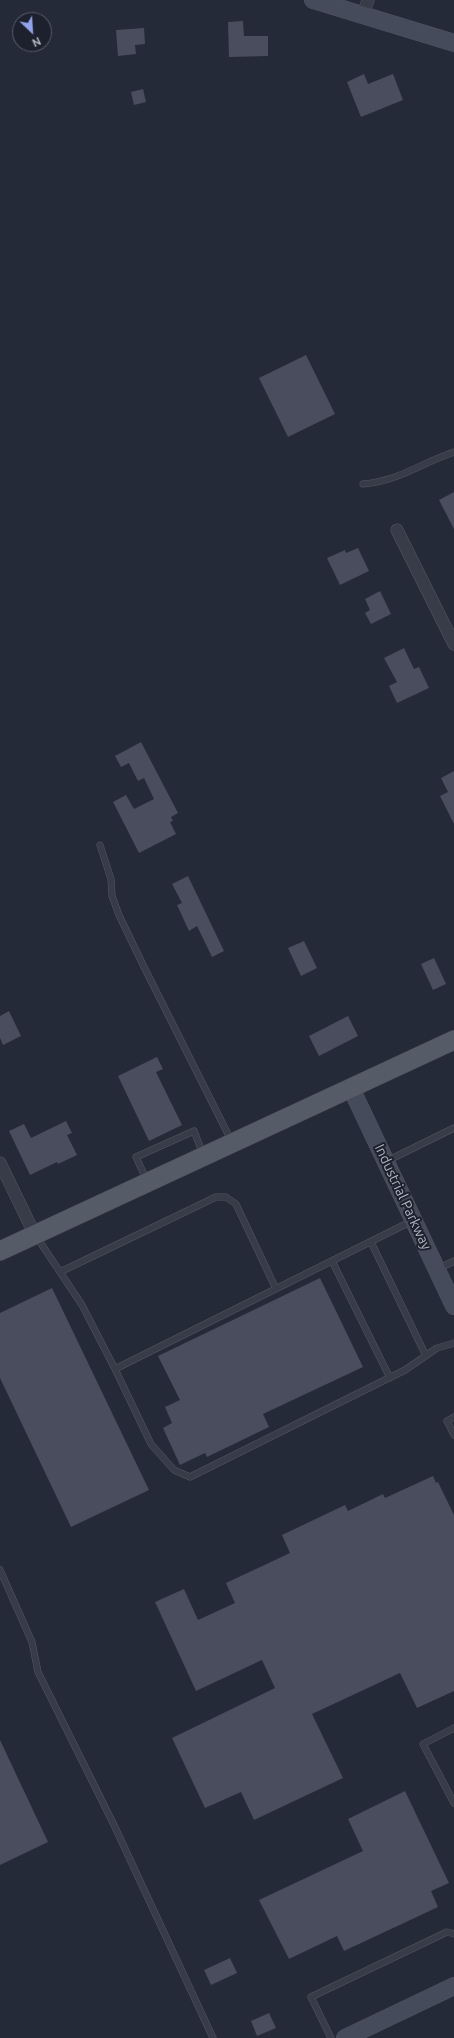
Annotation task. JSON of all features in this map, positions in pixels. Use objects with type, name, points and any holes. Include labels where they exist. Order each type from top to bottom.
[{"type":"main road","points":[[0,1251],[454,1040]]},
{"type":"street","points":[[313,0],[366,8],[454,43]]},
{"type":"street","points":[[397,530],[454,644]]},
{"type":"street","name":"Industrial Parkway","points":[[351,1088],[454,1306]]},
{"type":"street","points":[[0,1163],[35,1235]]},
{"type":"street","points":[[345,2038],[454,1986]]},
{"type":"lane","points":[[363,484],[396,478],[454,452]]},
{"type":"lane","points":[[100,844],[111,879],[112,896],[119,915],[233,1143]]},
{"type":"lane","points":[[386,1161],[454,1128]]},
{"type":"lane","points":[[147,1183],[136,1157],[194,1131],[204,1156]]},
{"type":"lane","points":[[60,1272],[216,1197],[226,1197],[236,1204],[276,1289]]},
{"type":"lane","points":[[115,1368],[414,1220]]},
{"type":"lane","points":[[35,1235],[82,1305],[115,1368],[151,1444],[174,1470],[190,1477],[390,1378],[437,1348],[454,1343]]},
{"type":"lane","points":[[371,1242],[426,1356]]},
{"type":"lane","points":[[332,1261],[390,1378]]},
{"type":"lane","points":[[437,1270],[454,1261]]},
{"type":"lane","points":[[454,1417],[447,1421],[454,1435]]},
{"type":"lane","points":[[0,1570],[32,1642],[38,1672],[114,1825],[213,2038]]},
{"type":"lane","points":[[454,1728],[423,1744],[454,1804]]},
{"type":"lane","points":[[331,2038],[310,1997],[447,1932],[454,1934]]},
{"type":"building","points":[[243,21],[244,36],[268,36],[268,56],[229,57],[228,22]]},
{"type":"building","points":[[144,28],[145,44],[135,45],[136,54],[118,56],[116,30]]},
{"type":"building","points":[[364,74],[368,84],[393,74],[403,100],[361,117],[347,82]]},
{"type":"building","points":[[143,89],[146,102],[134,105],[131,92]]},
{"type":"building","points":[[306,355],[335,414],[288,437],[259,378]]},
{"type":"building","points":[[454,492],[454,529],[439,500]]},
{"type":"building","points":[[358,548],[369,571],[340,585],[327,558],[345,550],[346,553]]},
{"type":"building","points":[[380,591],[391,614],[371,624],[365,613],[370,610],[365,599]]},
{"type":"building","points":[[404,648],[414,669],[419,667],[429,688],[397,703],[389,686],[397,682],[384,658]]},
{"type":"building","points":[[141,742],[178,813],[171,817],[173,821],[170,822],[176,834],[139,853],[113,802],[126,795],[134,809],[154,799],[144,778],[138,781],[129,763],[121,767],[115,756]]},
{"type":"building","points":[[454,771],[454,824],[440,796],[448,792],[441,778]]},
{"type":"building","points":[[188,876],[224,951],[212,957],[197,926],[189,931],[177,905],[182,903],[172,884]]},
{"type":"building","points":[[304,941],[317,968],[301,976],[288,948]]},
{"type":"building","points":[[434,958],[446,984],[433,990],[421,964]]},
{"type":"building","points":[[9,1011],[21,1036],[3,1045],[0,1038],[0,1016]]},
{"type":"building","points":[[348,1016],[358,1036],[319,1056],[309,1036]]},
{"type":"building","points":[[157,1057],[163,1069],[156,1072],[182,1125],[149,1141],[118,1076]]},
{"type":"building","points":[[66,1121],[72,1133],[67,1135],[77,1155],[58,1164],[57,1162],[30,1175],[9,1131],[24,1124],[31,1138]]},
{"type":"building","points":[[320,1278],[363,1367],[263,1414],[269,1427],[207,1457],[205,1453],[180,1465],[163,1428],[172,1423],[165,1407],[180,1400],[158,1356]]},
{"type":"building","points":[[52,1288],[149,1490],[71,1527],[0,1378],[0,1313]]},
{"type":"building","points":[[433,1476],[436,1483],[438,1482],[454,1515],[454,1691],[417,1708],[400,1673],[312,1714],[343,1778],[254,1820],[241,1792],[205,1808],[172,1738],[275,1688],[262,1660],[196,1691],[155,1602],[184,1589],[198,1620],[235,1603],[226,1583],[290,1553],[282,1535],[345,1505],[348,1511],[383,1494],[385,1498]]},
{"type":"building","points":[[0,1740],[48,1842],[0,1865]]},
{"type":"building","points":[[405,1791],[449,1883],[431,1891],[438,1907],[344,1951],[337,1936],[289,1959],[259,1900],[363,1851],[348,1819]]},
{"type":"building","points":[[230,1958],[237,1973],[211,1985],[204,1970]]},
{"type":"building","points":[[269,2013],[276,2028],[257,2036],[251,2021]]}]
